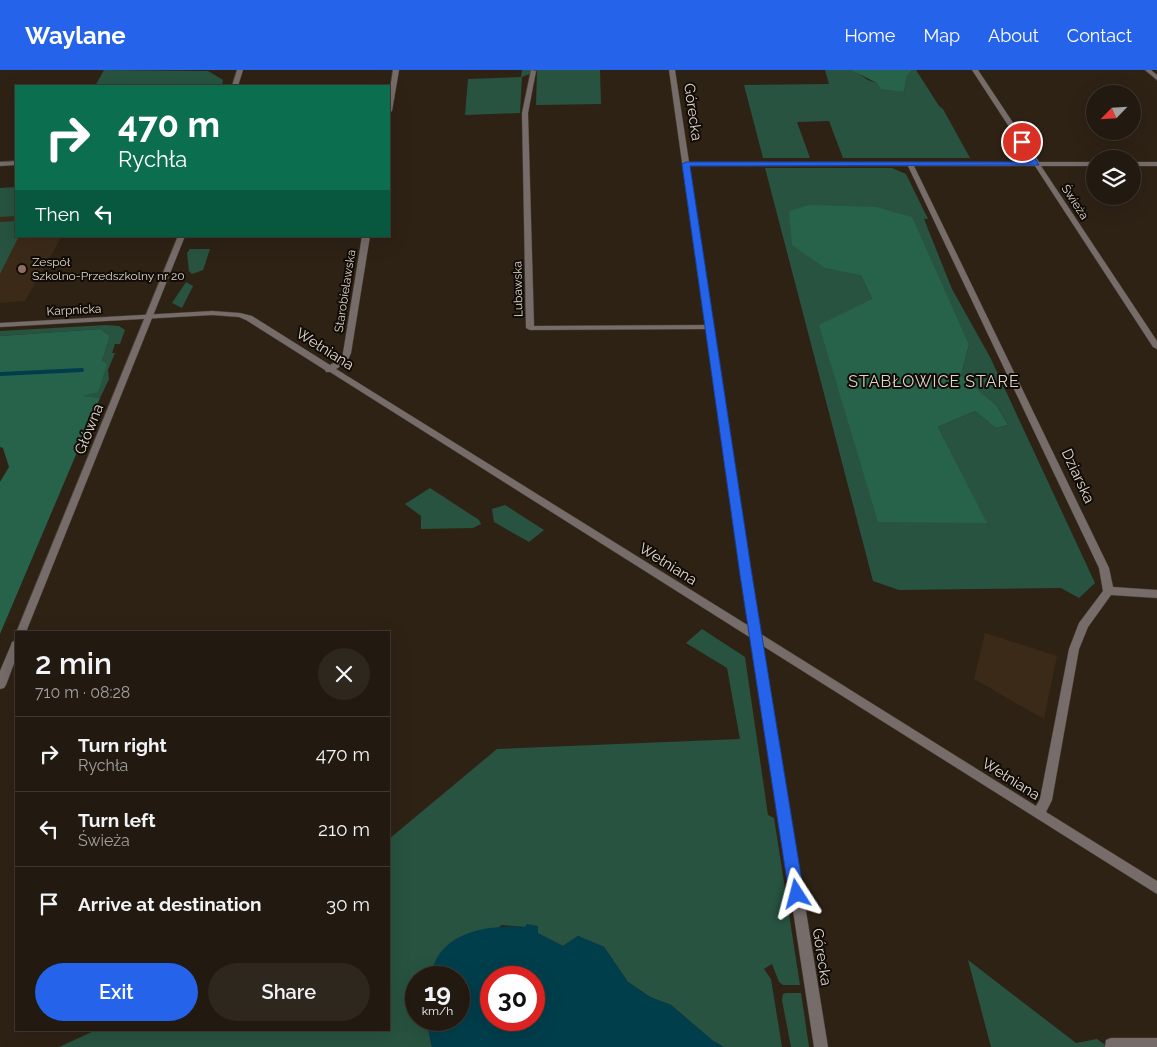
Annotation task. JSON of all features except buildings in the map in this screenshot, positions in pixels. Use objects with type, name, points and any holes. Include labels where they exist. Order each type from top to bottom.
[{"type":"street","points":[[235,85],[240,70]]},
{"type":"street","points":[[390,105],[396,70]]},
{"type":"street","name":"Górecka","points":[[672,70],[756,638],[821,1047]]},
{"type":"street","name":"Świeża","points":[[975,70],[1157,347]]},
{"type":"street","points":[[1148,70],[1157,78]]},
{"type":"street","name":"Lubawska","points":[[533,71],[525,113],[530,328],[709,327]]},
{"type":"street","points":[[0,164],[15,163]]},
{"type":"street","points":[[686,164],[1086,164]]},
{"type":"street","name":"Dziarska","points":[[910,164],[1104,568],[1108,591]]},
{"type":"street","points":[[1141,164],[1157,164]]},
{"type":"street","name":"Główna","points":[[21,631],[182,237]]},
{"type":"street","name":"Starobielawska","points":[[328,370],[344,360],[346,353],[366,237]]},
{"type":"street","name":"Wełniana","points":[[149,317],[212,312],[240,315],[249,318],[328,370],[1157,888]]},
{"type":"street","name":"Karpnicka","points":[[0,325],[149,317]]},
{"type":"street","points":[[1038,814],[1046,800],[1074,649],[1083,626],[1108,591],[1129,594],[1157,594]]},
{"type":"street","points":[[0,685],[15,648]]},
{"type":"street","points":[[1111,1045],[1157,1045]]},
{"type":"shaded area","name":"Zespół Szkolno-Przedszkolny nr 20","points":[[15,187],[15,237],[61,237],[25,301],[0,303],[0,188]]},
{"type":"shaded area","points":[[985,633],[1057,656],[1044,719],[974,679]]},
{"type":"green space","points":[[104,70],[208,71],[223,80],[222,85],[96,85]]},
{"type":"green space","points":[[522,70],[600,70],[601,104],[536,105],[537,71],[522,77],[520,113],[465,115],[468,79],[521,77]]},
{"type":"green space","points":[[825,70],[853,70],[868,80],[904,92],[907,76],[912,70],[916,70],[939,106],[943,109],[970,158],[843,158],[829,121],[797,122],[810,158],[763,158],[744,85],[829,84]]},
{"type":"green space","points":[[851,70],[912,70],[907,76],[904,92],[881,89],[877,83]]},
{"type":"green space","points":[[765,168],[892,168],[906,174],[928,219],[924,219],[952,289],[990,357],[1095,583],[1079,598],[1061,588],[899,590],[873,581]],"holes":[[[861,275],[969,345],[961,375],[997,406],[1008,425],[996,428],[975,411],[938,427],[986,523]]]},
{"type":"green space","points":[[15,187],[15,216],[0,217],[0,188]]},
{"type":"green space","points":[[809,205],[876,207],[912,217],[969,345],[961,375],[997,406],[1008,425],[996,428],[975,411],[938,427],[987,523],[878,522],[819,325],[872,299],[861,275],[825,268],[792,245],[789,211]]},
{"type":"green space","points":[[15,221],[15,237],[18,237],[0,274],[0,222]]},
{"type":"green space","points":[[190,249],[210,249],[203,270],[192,274],[189,271],[187,253]]},
{"type":"green space","points":[[186,282],[193,286],[182,308],[172,303]]},
{"type":"green space","points":[[106,325],[119,326],[125,330],[120,344],[115,344],[112,353],[115,353],[108,370],[109,379],[100,398],[80,397],[102,361],[110,336],[100,329],[0,336],[0,331]]},
{"type":"green space","points":[[100,329],[110,336],[102,361],[107,364],[98,392],[82,396],[100,398],[0,634],[0,482],[9,467],[3,448],[0,447],[0,336]]},
{"type":"green space","points":[[430,488],[479,520],[481,524],[473,528],[421,529],[421,516],[405,504]]},
{"type":"green space","points":[[505,505],[544,530],[529,542],[494,522],[492,509]]},
{"type":"green space","points":[[702,629],[745,657],[768,815],[774,818],[800,985],[783,985],[779,982],[772,964],[764,969],[771,979],[782,1047],[724,1047],[713,1041],[671,1005],[650,997],[628,982],[604,947],[578,936],[563,946],[525,927],[502,925],[441,966],[405,966],[405,1031],[428,1031],[432,1047],[59,1047],[94,1031],[390,1031],[390,838],[497,749],[740,739],[727,668],[686,643]]},
{"type":"green space","points":[[968,960],[1076,1043],[1097,1039],[1108,1047],[991,1047]]},
{"type":"green space","points":[[801,993],[809,1047],[791,1047],[782,1000],[783,994]]},
{"type":"water","points":[[527,924],[538,926],[538,933],[563,946],[578,936],[604,947],[628,982],[650,997],[671,1005],[713,1041],[724,1047],[432,1047],[428,1031],[470,1031],[470,966],[434,966],[435,962],[443,950],[453,941],[466,934],[496,927],[525,927]]},
{"type":"waterway","points":[[0,374],[82,370]]},
{"type":"place","name":"Zespół Szkolno-Przedszkolny nr 20","points":[[22,269]]},
{"type":"district","name":"STABŁOWICE STARE","points":[[934,381]]},
{"type":"route","points":[[797,894],[746,575],[686,164],[1036,164],[1022,142]]}]
